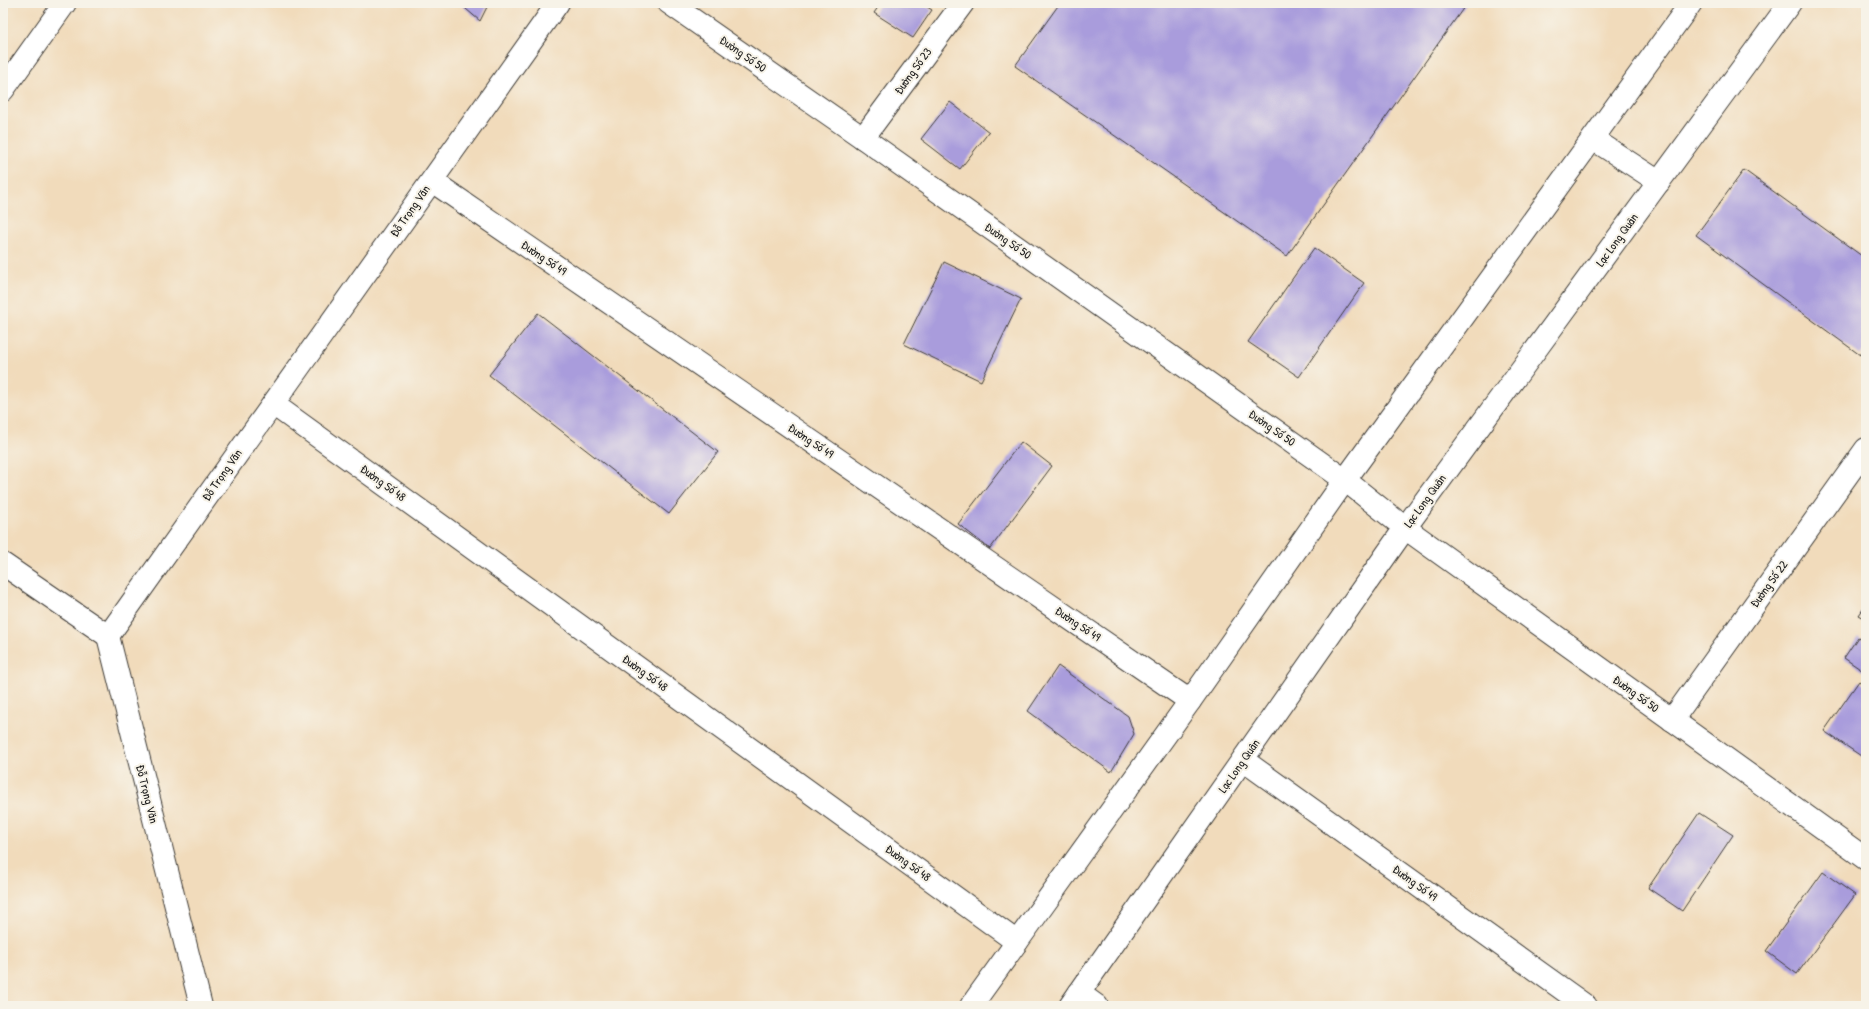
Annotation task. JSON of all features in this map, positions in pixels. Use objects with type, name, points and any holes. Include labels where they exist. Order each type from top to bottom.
[{"type":"street","points":[[3,90],[66,3]]},
{"type":"street","name":"Đỗ Trọng Văn","points":[[201,1006],[108,636],[558,3]]},
{"type":"street","name":"Đường Số 50","points":[[669,3],[863,138],[1345,480],[1405,528],[1866,860]]},
{"type":"street","name":"Đường Số 23","points":[[863,138],[963,3]]},
{"type":"street","points":[[971,1006],[1190,701],[1345,480],[1691,3]]},
{"type":"street","name":"Lạc Long Quân","points":[[1075,1000],[1405,528],[1790,3]]},
{"type":"street","points":[[1593,139],[1659,182]]},
{"type":"street","name":"Đường Số 49","points":[[432,181],[1190,701]]},
{"type":"street","name":"Đường Số 48","points":[[273,404],[1017,942]]},
{"type":"street","name":"Đường Số 22","points":[[1672,720],[1866,449]]},
{"type":"street","points":[[3,564],[108,636]]},
{"type":"street","name":"Đường Số 49","points":[[1243,760],[1586,1006]]},
{"type":"street","points":[[1075,1000],[1097,1006]]},
{"type":"building","points":[[459,3],[489,3],[480,21]]},
{"type":"building","points":[[881,3],[921,3],[932,10],[913,38],[874,13]]},
{"type":"building","points":[[1060,3],[1467,3],[1287,256],[1015,66]]},
{"type":"building","points":[[950,102],[989,132],[960,169],[921,139]]},
{"type":"building","points":[[1744,170],[1866,259],[1866,348],[1860,355],[1696,235]]},
{"type":"building","points":[[1314,248],[1364,283],[1299,377],[1248,342]]},
{"type":"building","points":[[944,262],[1021,299],[981,381],[904,344]]},
{"type":"building","points":[[538,313],[718,452],[669,514],[489,375]]},
{"type":"building","points":[[1021,442],[1052,466],[990,549],[958,524]]},
{"type":"building","points":[[1866,605],[1866,619],[1859,615]]},
{"type":"building","points":[[1858,637],[1866,643],[1866,673],[1844,658]]},
{"type":"building","points":[[1058,666],[1128,716],[1134,734],[1111,772],[1028,711]]},
{"type":"building","points":[[1859,681],[1866,686],[1866,755],[1864,758],[1824,731]]},
{"type":"building","points":[[1699,813],[1733,835],[1682,911],[1648,888]]},
{"type":"building","points":[[1823,872],[1855,895],[1797,974],[1766,951]]}]
